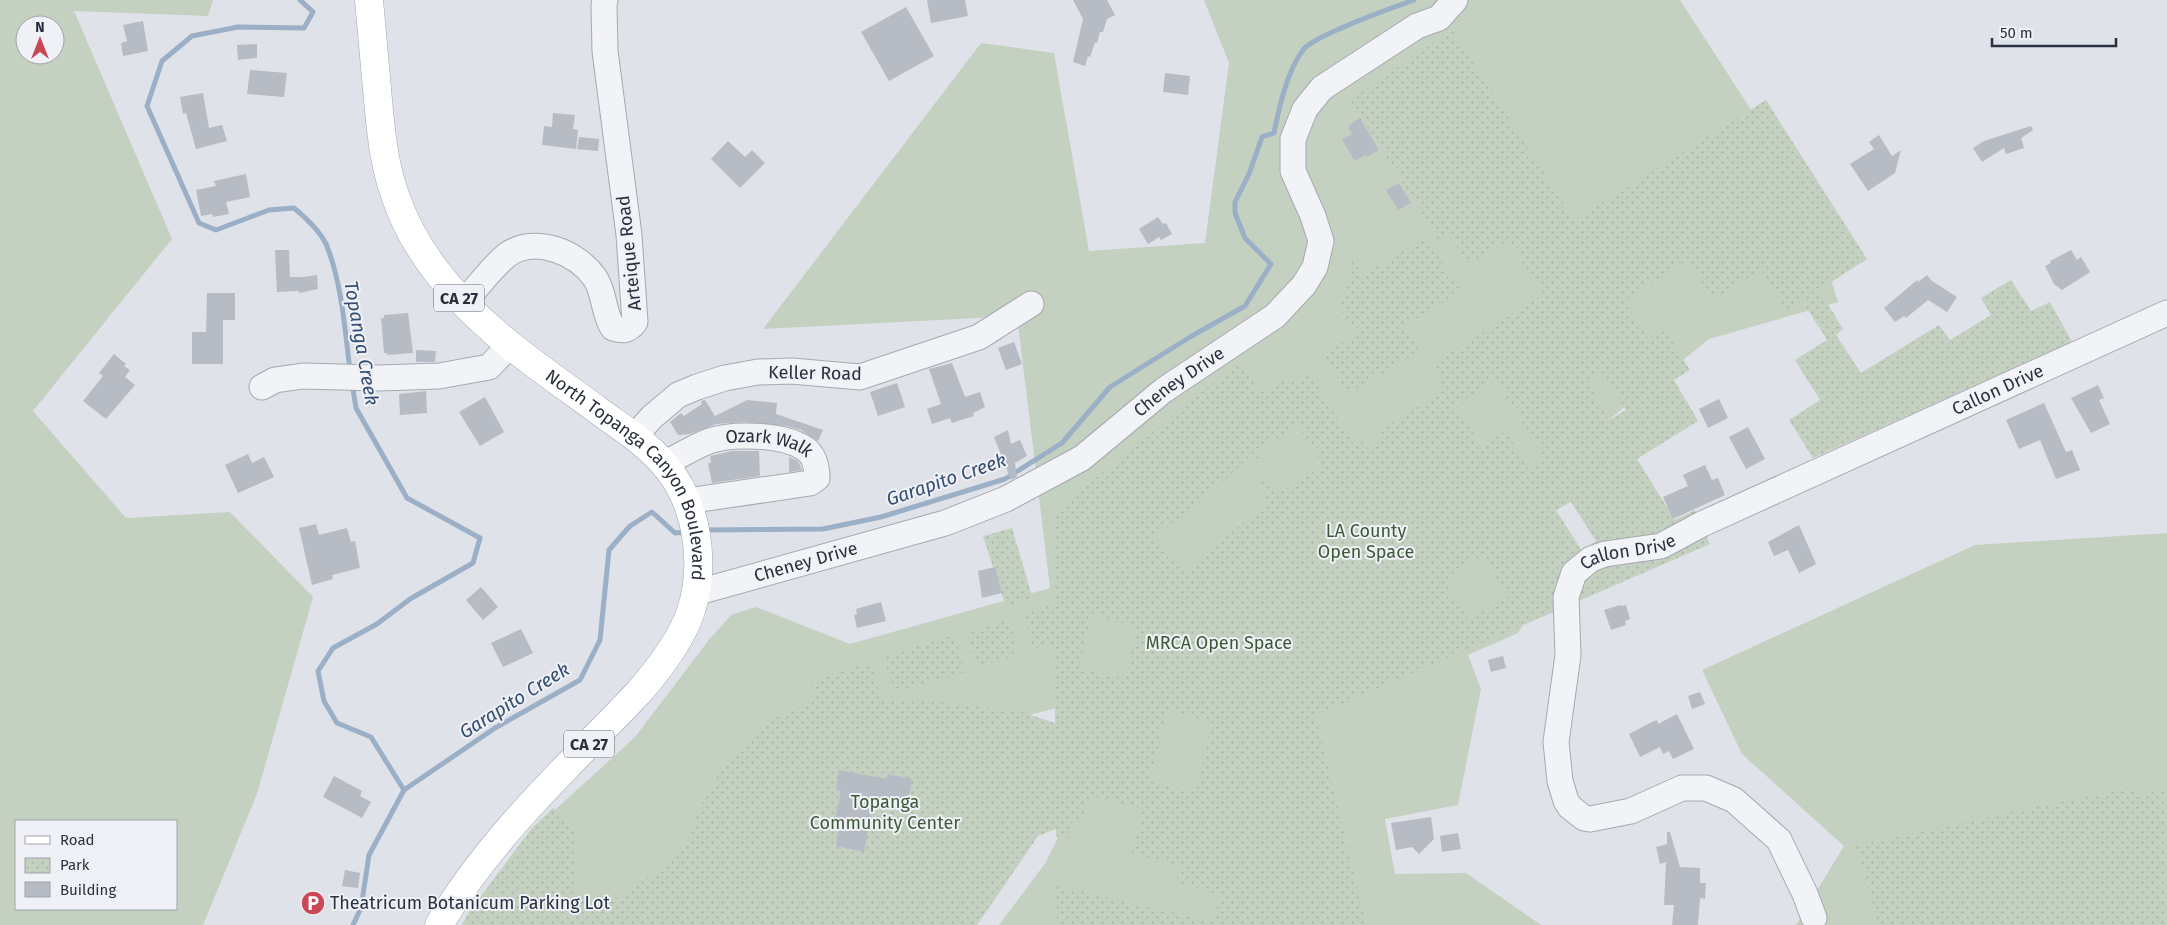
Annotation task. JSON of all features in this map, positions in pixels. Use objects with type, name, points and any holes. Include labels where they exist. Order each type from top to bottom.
[{"type":"main road","name":"North Topanga Canyon Boulevard","points":[[369,0],[381,131],[386,161],[395,195],[414,236],[437,272],[463,303],[510,345],[634,437],[664,464],[677,482],[689,507],[697,546],[698,565],[695,593],[690,613],[667,656],[650,679],[498,840],[466,883],[439,925]]},
{"type":"street","name":"Arteique Road","points":[[463,303],[509,254],[520,249],[549,247],[563,251],[577,259],[594,276],[599,284],[608,320],[613,328],[623,331],[630,328],[635,322],[629,235],[605,51],[605,0]]},
{"type":"street","name":"Cheney Drive","points":[[695,593],[945,523],[1006,499],[1082,458],[1164,390],[1275,316],[1304,285],[1315,267],[1321,241],[1314,216],[1293,171],[1293,138],[1304,109],[1322,88],[1417,26],[1439,18],[1455,0]]},
{"type":"street","name":"Keller Road","points":[[634,437],[652,417],[678,395],[697,387],[725,378],[758,372],[792,371],[860,377],[979,337],[1031,304]]},
{"type":"street","name":"Callon Drive","points":[[1814,918],[1778,840],[1734,800],[1706,788],[1682,788],[1631,811],[1590,820],[1584,818],[1570,807],[1560,781],[1556,742],[1568,655],[1566,597],[1574,573],[1591,558],[1605,554],[1661,546],[1680,538],[1702,524],[2167,313]]},
{"type":"street","points":[[262,387],[284,378],[439,376],[489,367],[510,345]]},
{"type":"street","name":"Ozark Walk","points":[[664,464],[709,441],[736,436],[758,435],[804,448],[812,456],[817,468],[817,478],[810,483],[689,507]]},
{"type":"green space","points":[[0,0],[213,0],[208,16],[74,11],[172,239],[33,411],[126,518],[230,512],[313,597],[257,794],[203,925],[0,925]]},
{"type":"green space","points":[[1204,0],[1680,0],[1805,193],[1838,302],[1709,339],[1549,468],[1564,556],[1518,633],[1468,655],[1481,689],[1458,805],[1385,819],[1395,874],[1466,873],[1541,925],[999,925],[1046,862],[1079,795],[1060,707],[988,726],[708,888],[515,925],[523,839],[635,737],[708,641],[731,615],[756,607],[850,644],[1050,588],[1017,316],[763,329],[981,43],[1054,53],[1089,251],[1205,243],[1229,63]]},
{"type":"green space","points":[[1452,30],[1574,220],[1766,100],[1867,259],[1819,290],[1843,329],[1836,335],[1861,373],[1939,325],[1950,340],[1991,315],[1981,298],[2011,280],[2031,311],[2050,302],[2072,342],[1813,458],[1789,420],[1820,400],[1795,360],[1827,340],[1802,300],[1786,310],[1761,270],[1713,300],[1688,260],[1624,300],[1649,340],[1665,330],[1690,370],[1674,380],[1698,421],[1637,459],[1675,520],[1695,510],[1710,544],[1316,715],[1366,925],[1057,925],[1057,886],[1214,922],[1220,895],[1176,884],[1180,866],[1132,854],[1143,809],[1091,796],[1082,818],[1072,822],[1068,838],[1056,837],[1056,829],[1038,836],[977,925],[462,925],[469,912],[532,828],[553,808],[576,835],[573,893],[621,898],[684,849],[699,809],[725,763],[769,721],[817,700],[812,680],[871,661],[881,699],[914,699],[1022,712],[1055,723],[1055,644],[1034,651],[1024,614],[1054,603],[1054,512],[1240,361],[1260,393],[1285,380],[1288,385],[1309,372],[1355,446],[1362,441],[1367,448],[1384,438],[1379,431],[1445,390],[1431,365],[1543,294],[1508,241],[1468,264],[1448,232],[1438,239],[1350,100]],"holes":[[[1601,371],[1626,410],[1609,420],[1587,381]],[[1495,380],[1546,460],[1529,470],[1506,431],[1481,446],[1456,405]],[[1298,425],[1323,466],[1277,494],[1256,467],[1267,502],[1184,573],[1155,537],[1223,482],[1251,455],[1254,454],[1256,465],[1264,460],[1257,452]],[[1571,502],[1596,541],[1582,551],[1556,510]],[[1483,555],[1508,597],[1469,620],[1444,581]],[[1091,615],[1137,626],[1125,679],[1079,669]],[[1167,711],[1212,722],[1196,792],[1150,782]]]},
{"type":"green space","points":[[1426,237],[1461,291],[1405,326],[1420,351],[1347,394],[1324,355],[1356,334],[1338,305],[1348,283],[1352,258],[1363,275]]},
{"type":"green space","points":[[1012,528],[1033,599],[1006,607],[983,536]]},
{"type":"green space","points":[[2167,533],[2167,925],[1796,925],[1844,846],[1742,754],[1702,670],[1975,545]]},
{"type":"green space","points":[[1009,619],[1019,654],[977,667],[967,633]]},
{"type":"green space","points":[[955,635],[965,672],[896,693],[883,656]]},
{"type":"green space","points":[[2133,787],[2136,797],[2167,788],[2167,925],[1879,925],[1855,845]]},
{"type":"building","points":[[927,0],[965,0],[968,16],[931,23]]},
{"type":"building","points":[[1073,0],[1107,0],[1115,15],[1107,19],[1103,32],[1100,32],[1097,43],[1095,42],[1085,66],[1073,62],[1083,19]]},
{"type":"building","points":[[906,7],[934,56],[889,81],[861,32]]},
{"type":"building","points":[[143,21],[148,51],[123,56],[121,43],[127,41],[123,25]]},
{"type":"building","points":[[257,44],[257,58],[238,60],[237,45]]},
{"type":"building","points":[[250,70],[287,73],[284,97],[247,94]]},
{"type":"building","points":[[1165,73],[1190,76],[1188,95],[1163,92]]},
{"type":"building","points":[[203,93],[209,128],[222,125],[227,141],[196,149],[186,113],[183,114],[180,97]]},
{"type":"building","points":[[553,113],[575,115],[573,129],[578,130],[576,149],[542,145],[544,126],[552,127]]},
{"type":"building","points":[[1360,118],[1379,150],[1355,161],[1342,140],[1352,134],[1348,128]]},
{"type":"building","points":[[2031,126],[2033,130],[2021,138],[2024,148],[2006,154],[2004,148],[1982,162],[1973,148],[1984,141]]},
{"type":"building","points":[[1879,135],[1892,156],[1901,150],[1895,173],[1868,191],[1850,164],[1874,149],[1869,142]]},
{"type":"building","points":[[579,137],[599,139],[598,151],[577,149]]},
{"type":"building","points":[[728,141],[745,157],[752,150],[765,163],[740,188],[711,159]]},
{"type":"building","points":[[246,174],[250,197],[226,202],[229,214],[213,217],[212,214],[201,216],[196,190],[216,186],[214,181]]},
{"type":"building","points":[[1399,183],[1411,203],[1398,210],[1386,190]]},
{"type":"building","points":[[1158,217],[1163,224],[1166,223],[1172,234],[1161,240],[1159,237],[1148,244],[1139,229]]},
{"type":"building","points":[[275,250],[289,250],[290,277],[317,275],[318,289],[299,293],[299,291],[277,292]]},
{"type":"building","points":[[2071,250],[2077,260],[2081,257],[2090,272],[2062,290],[2054,284],[2045,266],[2051,263],[2050,261]]},
{"type":"building","points":[[1927,275],[1932,281],[1957,297],[1947,312],[1928,300],[1906,318],[1904,316],[1895,322],[1884,308],[1917,280],[1918,282]]},
{"type":"building","points":[[207,293],[235,293],[235,320],[223,320],[223,364],[192,364],[192,332],[206,332]]},
{"type":"building","points":[[408,313],[413,353],[387,355],[387,353],[384,353],[381,318],[384,318],[384,315]]},
{"type":"building","points":[[1014,342],[1022,364],[1006,370],[998,348]]},
{"type":"building","points":[[416,350],[436,351],[435,362],[416,362]]},
{"type":"building","points":[[114,354],[126,364],[124,366],[130,370],[125,377],[135,385],[106,419],[83,401],[103,376],[99,373]]},
{"type":"building","points":[[952,363],[965,397],[980,392],[985,407],[973,413],[974,416],[952,423],[950,418],[932,424],[927,409],[941,404],[929,369]]},
{"type":"building","points":[[897,383],[905,407],[878,416],[870,392]]},
{"type":"building","points":[[2098,385],[2104,398],[2099,400],[2110,424],[2091,433],[2071,398]]},
{"type":"building","points":[[426,391],[427,413],[400,415],[399,394]]},
{"type":"building","points":[[485,397],[504,432],[480,446],[459,412]]},
{"type":"building","points":[[1719,399],[1728,418],[1708,428],[1699,409]]},
{"type":"building","points":[[705,400],[715,416],[747,400],[777,403],[776,414],[823,430],[818,441],[801,430],[787,426],[743,422],[716,424],[690,434],[678,435],[670,422],[681,413],[684,416],[702,404],[701,401]]},
{"type":"building","points":[[2044,403],[2066,452],[2072,450],[2080,470],[2056,479],[2040,440],[2019,449],[2006,420]]},
{"type":"building","points":[[1748,427],[1765,459],[1746,469],[1729,437]]},
{"type":"building","points":[[1008,430],[1011,444],[1020,440],[1027,456],[1015,463],[1017,477],[1011,480],[994,437]]},
{"type":"building","points":[[732,451],[759,451],[760,476],[712,483],[708,463],[711,463],[710,456]]},
{"type":"building","points":[[248,454],[252,463],[264,457],[274,477],[238,493],[225,465]]},
{"type":"building","points":[[789,457],[798,461],[802,470],[789,472]]},
{"type":"building","points":[[1705,465],[1712,480],[1718,478],[1725,495],[1673,519],[1663,497],[1688,486],[1683,475]]},
{"type":"building","points":[[316,524],[319,535],[347,528],[351,542],[355,541],[360,568],[332,575],[333,579],[312,585],[299,528]]},
{"type":"building","points":[[1799,525],[1816,564],[1799,573],[1788,550],[1774,556],[1768,542]]},
{"type":"building","points":[[995,567],[1002,593],[982,598],[978,571]]},
{"type":"building","points":[[481,587],[498,607],[483,620],[466,600]]},
{"type":"building","points":[[881,602],[886,621],[857,628],[854,615],[857,614],[856,609]]},
{"type":"building","points":[[1626,605],[1630,619],[1625,621],[1626,625],[1611,630],[1604,610]]},
{"type":"building","points":[[521,629],[533,653],[503,667],[491,643]]},
{"type":"building","points":[[1503,656],[1506,668],[1491,672],[1488,660]]},
{"type":"building","points":[[1700,692],[1705,704],[1692,709],[1688,696]]},
{"type":"building","points":[[1677,714],[1694,749],[1673,759],[1669,751],[1663,754],[1660,747],[1640,757],[1629,734],[1652,722],[1657,720],[1658,724]]},
{"type":"building","points":[[839,770],[887,779],[888,774],[912,779],[908,802],[886,798],[885,801],[874,799],[864,852],[836,846],[839,826],[834,824],[841,791],[836,790]]},
{"type":"building","points":[[334,776],[362,791],[360,796],[371,802],[362,818],[323,797]]},
{"type":"building","points":[[1431,817],[1434,839],[1419,854],[1412,847],[1396,850],[1391,823]]},
{"type":"building","points":[[1667,832],[1670,832],[1680,867],[1700,868],[1700,883],[1706,883],[1705,899],[1700,898],[1698,925],[1672,925],[1674,905],[1664,905],[1666,862],[1660,864],[1656,847],[1667,844]]},
{"type":"building","points":[[1458,833],[1461,849],[1442,852],[1440,836]]},
{"type":"building","points":[[345,870],[360,873],[358,888],[342,886]]},
{"type":"waterway","name":"Topanga Creek","points":[[300,0],[313,12],[304,28],[238,27],[192,36],[162,61],[147,106],[199,223],[216,230],[269,210],[294,208],[318,232],[326,243],[337,278],[350,370]]},
{"type":"waterway","name":"Garapito Creek","points":[[704,530],[823,529],[881,517],[1005,479],[1062,443],[1110,387],[1190,337],[1245,306],[1271,264],[1245,238],[1235,213],[1235,202],[1249,174],[1262,137],[1274,133],[1284,90],[1292,68],[1303,50],[1322,37],[1354,22],[1414,0]]},
{"type":"waterway","name":"Topanga Creek","points":[[352,383],[356,408],[407,498],[480,538],[473,563],[410,599],[377,624],[333,648],[318,671],[324,701],[337,723],[371,737],[404,790],[369,855],[361,908],[353,925]]},
{"type":"waterway","name":"Garapito Creek","points":[[404,790],[495,728],[580,680],[600,640],[609,550],[630,526],[652,512],[675,533],[688,532]]},
{"type":"place","name":"Theatricum Botanicum Parking Lot","points":[[313,903]]},
{"type":"park label","name":"LA County Open Space","points":[[1366,541]]},
{"type":"park label","name":"MRCA Open Space","points":[[1219,643]]},
{"type":"park label","name":"Topanga Community Center","points":[[885,812]]}]
